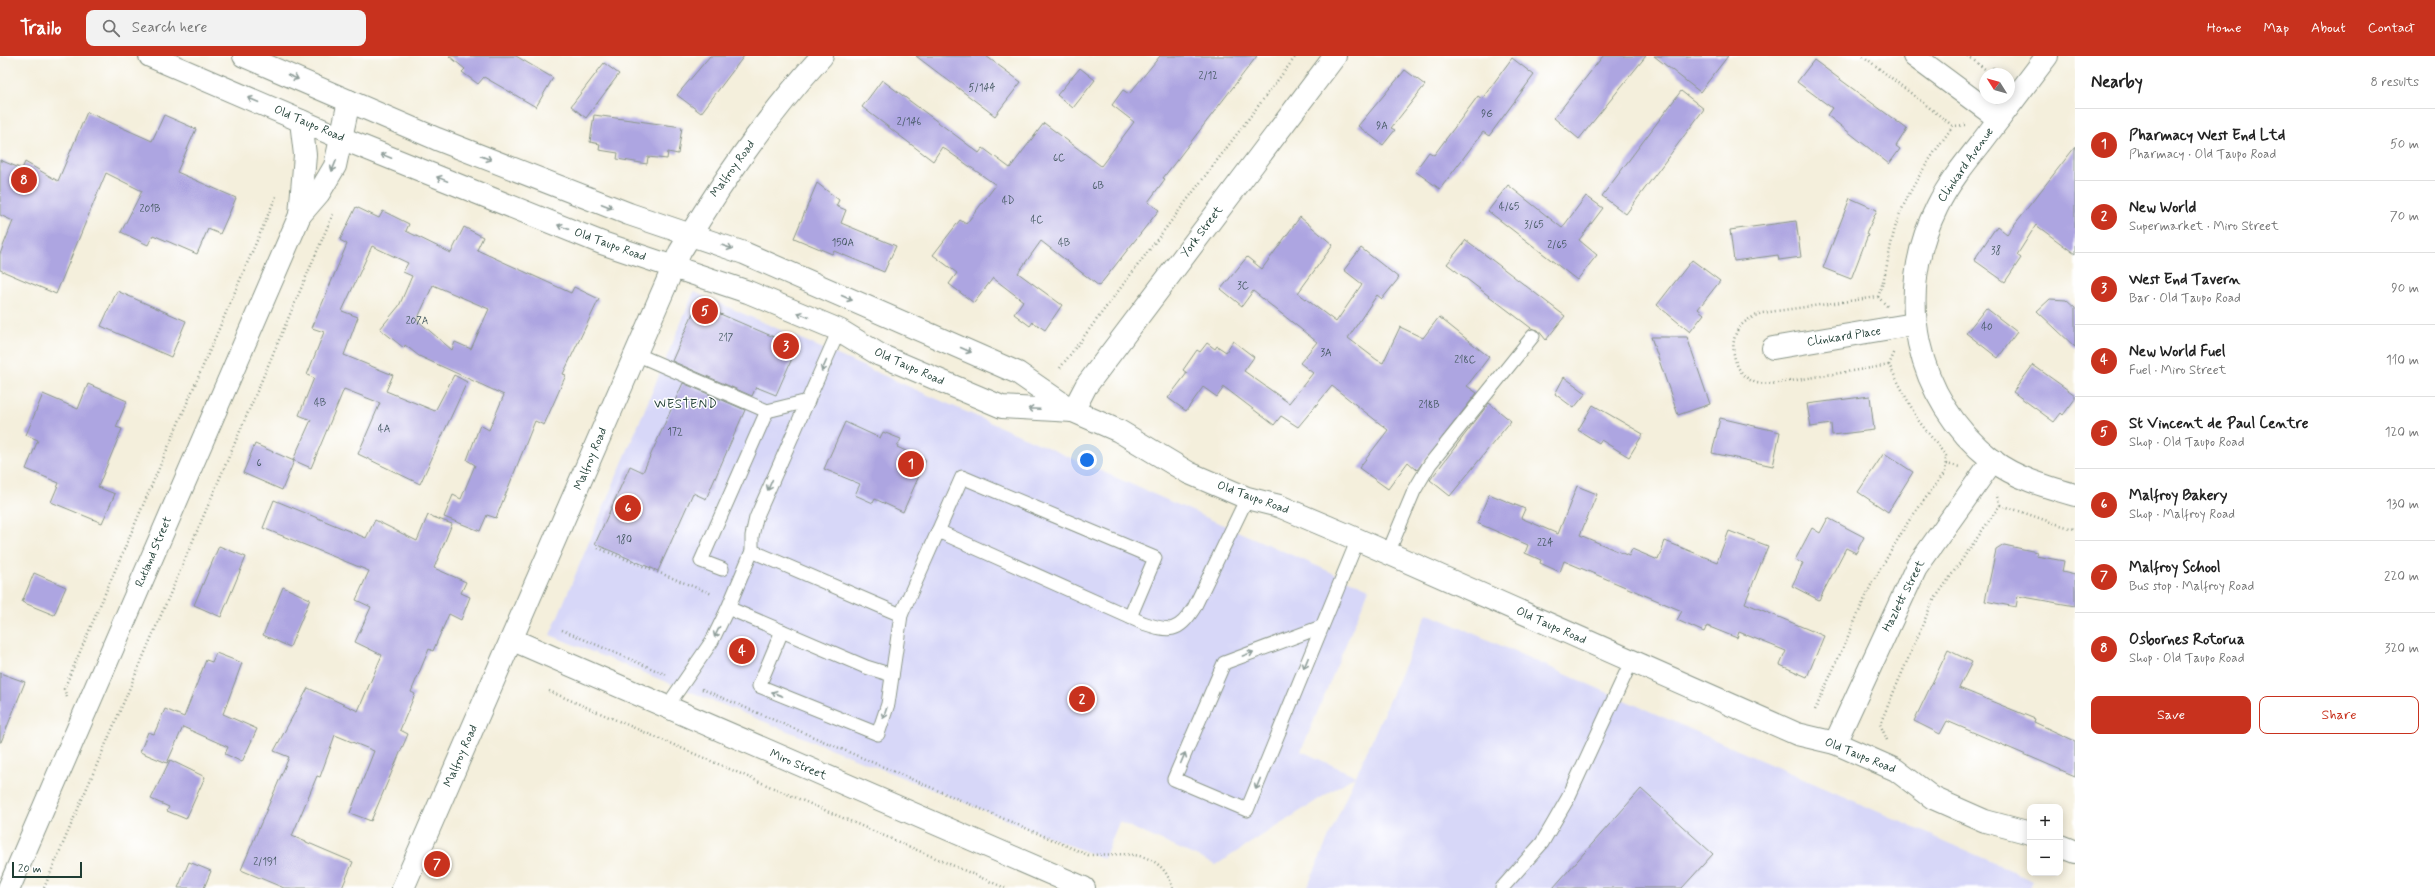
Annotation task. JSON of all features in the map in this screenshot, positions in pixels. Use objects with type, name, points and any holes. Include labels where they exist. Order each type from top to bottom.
[{"type":"main road","name":"Old Taupo Road","points":[[150,56],[341,138],[602,243],[673,268],[731,285],[839,330],[880,355],[1002,407],[1073,411]]},
{"type":"main road","name":"Old Taupo Road","points":[[244,56],[437,139],[613,208],[744,253],[1018,373],[1073,411],[1119,431],[1188,472],[1247,498],[1279,506],[1797,734],[1836,743],[1896,770],[1933,798],[1985,821],[2027,832]]},
{"type":"main road","name":"Malfroy Road","points":[[404,888],[513,640],[673,268],[690,235],[719,187],[787,96],[822,56]]},
{"type":"main road","name":"York Street","points":[[1073,411],[1086,386],[1335,56]]},
{"type":"main road","points":[[1914,56],[1999,119]]},
{"type":"main road","name":"Clinkard Avenue","points":[[2046,56],[1951,182],[1925,233],[1917,262],[1914,324],[1921,355],[1931,382],[1946,408],[1965,434],[1993,460],[2016,474],[2046,487],[2075,495]]},
{"type":"main road","name":"Rutland Street","points":[[300,215],[320,193],[335,166],[349,101]]},
{"type":"main road","name":"Rutland Street","points":[[9,888],[300,215],[305,155],[301,121]]},
{"type":"main road","name":"Clinkard Place","points":[[1773,348],[1914,324]]},
{"type":"main road","name":"Hazlett Street","points":[[1836,743],[1916,568],[1993,460]]},
{"type":"main road","name":"Miro Street","points":[[513,640],[1061,883],[1084,888]]},
{"type":"main road","points":[[2063,847],[2075,852]]},
{"type":"lane","points":[[666,708],[683,681],[712,641],[728,608],[752,551],[752,536],[756,518],[839,330]]},
{"type":"lane","points":[[1388,553],[1414,491],[1430,464],[1533,336]]},
{"type":"lane","points":[[636,354],[767,411],[808,400]]},
{"type":"lane","points":[[722,569],[701,561],[767,411]]},
{"type":"lane","points":[[782,630],[759,686],[878,734],[888,704],[901,615],[962,477],[1155,558],[1130,617]]},
{"type":"lane","points":[[938,532],[1130,617],[1162,630],[1174,629],[1186,621],[1227,544],[1247,498]]},
{"type":"lane","points":[[1321,627],[1224,663],[1174,779],[1247,810],[1358,540]]},
{"type":"lane","points":[[752,551],[901,615]]},
{"type":"lane","points":[[728,608],[866,667],[892,675]]},
{"type":"lane","points":[[1502,888],[1542,843],[1568,798],[1631,662]]},
{"type":"path","points":[[1060,368],[1296,56]]},
{"type":"path","points":[[1863,56],[1953,126]]},
{"type":"path","points":[[1968,56],[1984,68]]},
{"type":"path","points":[[68,703],[64,689],[279,191]]},
{"type":"path","points":[[44,888],[334,211]]},
{"type":"path","points":[[1815,710],[1886,556],[1908,522],[1945,472],[1946,456],[1918,420],[1889,365],[1895,351]]},
{"type":"path","points":[[1946,464],[1961,467]]},
{"type":"path","points":[[1995,492],[2000,505]]},
{"type":"path","points":[[2000,505],[2018,510],[2046,522],[2075,529]]},
{"type":"path","points":[[1887,740],[1880,724],[1932,603],[2000,505]]},
{"type":"path","points":[[598,548],[712,594]]},
{"type":"path","points":[[562,630],[1088,855],[1139,854],[1154,862],[1166,872],[1173,888]]},
{"type":"path","points":[[548,692],[1005,888]]},
{"type":"shaded area","points":[[694,292],[1369,589],[1301,751],[1356,776],[1427,613],[2033,880],[2030,888],[1307,888],[1355,776],[1216,865],[1119,822],[1104,859],[550,635]]},
{"type":"building","points":[[449,56],[516,56],[553,78],[536,107],[484,77],[478,84],[462,72],[465,69]]},
{"type":"building","points":[[710,56],[744,56],[701,113],[677,95]]},
{"type":"building","points":[[916,56],[986,56],[1021,82],[995,116]]},
{"type":"building","points":[[1160,56],[1257,56],[1163,178],[1165,179],[1148,202],[1159,210],[1099,286],[1041,241],[1018,273],[1062,305],[1045,330],[1033,322],[1030,326],[1014,314],[1023,301],[993,278],[974,303],[949,284],[957,273],[933,255],[960,220],[966,224],[996,185],[942,147],[933,161],[862,107],[882,80],[979,153],[983,148],[1010,168],[1044,123],[1101,166],[1134,122],[1112,105],[1123,90],[1129,94]]},
{"type":"building","points":[[1603,56],[1646,56],[1579,139],[1554,118]]},
{"type":"building","points":[[1654,56],[1728,56],[1700,92]]},
{"type":"building","points":[[1512,58],[1534,75],[1489,136],[1483,132],[1440,189],[1415,171],[1429,152],[1434,155],[1478,96],[1482,99]]},
{"type":"building","points":[[1814,60],[1907,129],[1896,146],[1900,149],[1889,164],[1827,115],[1832,108],[1797,82]]},
{"type":"building","points":[[604,63],[619,74],[586,118],[571,106]]},
{"type":"building","points":[[1080,68],[1095,80],[1073,108],[1057,95]]},
{"type":"building","points":[[1405,70],[1425,85],[1391,128],[1395,130],[1383,145],[1358,126]]},
{"type":"building","points":[[1681,91],[1704,109],[1626,214],[1602,196]]},
{"type":"building","points":[[87,112],[152,141],[164,115],[196,129],[177,172],[236,198],[220,234],[208,229],[197,254],[153,235],[148,245],[121,232],[142,191],[106,173],[56,294],[0,270],[0,254],[13,221],[0,215],[0,160],[22,169],[25,162],[58,181]]},
{"type":"building","points":[[594,115],[682,127],[678,154],[668,152],[667,159],[648,157],[647,164],[617,159],[618,153],[599,150],[600,144],[590,142]]},
{"type":"building","points":[[2075,147],[2075,254],[2036,225],[2017,255],[2021,258],[2005,282],[1974,260],[1997,226],[2007,234]]},
{"type":"building","points":[[817,183],[839,200],[836,206],[846,210],[841,223],[896,246],[884,272],[834,251],[832,254],[794,238]]},
{"type":"building","points":[[1508,185],[1562,228],[1586,196],[1603,208],[1579,240],[1597,255],[1577,280],[1488,211]]},
{"type":"building","points":[[1850,198],[1877,210],[1866,234],[1868,235],[1851,279],[1823,268]]},
{"type":"building","points":[[356,207],[379,218],[383,211],[409,224],[406,231],[451,253],[464,227],[483,237],[477,250],[571,293],[574,287],[599,299],[563,374],[566,375],[544,425],[535,421],[496,518],[487,515],[480,531],[444,517],[453,495],[461,499],[475,465],[467,460],[480,425],[489,430],[504,395],[419,356],[405,345],[404,348],[380,329],[399,306],[412,276],[403,272],[408,263],[372,246],[342,311],[358,317],[344,355],[393,375],[386,391],[435,411],[454,375],[467,382],[420,484],[358,454],[380,403],[344,389],[311,468],[293,460],[311,420],[299,415],[314,378],[307,375],[324,332],[312,328],[347,244],[340,240]],"holes":[[[433,285],[489,309],[471,349],[455,342],[452,350],[417,320]]]},
{"type":"building","points":[[1300,217],[1333,245],[1298,293],[1336,322],[1362,284],[1344,270],[1361,248],[1399,278],[1382,299],[1377,295],[1348,338],[1377,360],[1383,363],[1400,327],[1423,338],[1439,317],[1489,357],[1467,386],[1477,393],[1417,470],[1408,462],[1388,489],[1359,468],[1388,430],[1332,386],[1298,427],[1281,416],[1274,425],[1224,387],[1217,397],[1203,387],[1186,411],[1168,398],[1187,373],[1183,370],[1197,350],[1200,352],[1207,343],[1215,349],[1217,346],[1226,352],[1233,341],[1254,357],[1244,371],[1289,403],[1313,373],[1300,363],[1317,342],[1253,291],[1242,306],[1221,289],[1247,257],[1262,269]]},
{"type":"building","points":[[1796,221],[1801,257],[1779,260],[1778,255],[1734,261],[1730,230]]},
{"type":"building","points":[[1466,240],[1565,316],[1546,340],[1538,330],[1531,328],[1447,264]]},
{"type":"building","points":[[1692,260],[1720,281],[1698,309],[1704,314],[1690,332],[1657,305]]},
{"type":"building","points":[[117,291],[186,321],[171,357],[101,326]]},
{"type":"building","points":[[2050,299],[2066,300],[2075,308],[2075,347],[2037,311]]},
{"type":"building","points":[[697,304],[797,347],[776,395],[756,387],[752,396],[672,361]]},
{"type":"building","points":[[1986,308],[2017,332],[1998,358],[1966,333]]},
{"type":"building","points":[[1651,337],[1687,337],[1710,404],[1678,415]]},
{"type":"building","points":[[2033,365],[2075,395],[2075,399],[2063,415],[2061,413],[2054,422],[2013,392]]},
{"type":"building","points":[[1564,377],[1586,393],[1574,408],[1555,394]]},
{"type":"building","points":[[683,383],[745,410],[706,499],[693,493],[658,571],[595,544],[630,466],[643,472]]},
{"type":"building","points":[[88,384],[127,401],[116,427],[122,429],[98,487],[115,494],[102,523],[51,502],[59,483],[26,469],[38,440],[26,435],[43,394],[78,409]]},
{"type":"building","points":[[1870,396],[1874,430],[1832,435],[1831,424],[1811,427],[1807,404]]},
{"type":"building","points":[[1489,403],[1511,421],[1450,496],[1430,480]]},
{"type":"building","points":[[1593,405],[1643,434],[1629,457],[1601,440],[1599,443],[1578,430]]},
{"type":"building","points":[[1720,418],[1780,432],[1773,466],[1712,453]]},
{"type":"building","points":[[845,422],[880,438],[883,432],[901,439],[897,447],[926,460],[903,512],[875,499],[873,503],[855,495],[860,484],[824,469]]},
{"type":"building","points":[[255,444],[294,461],[282,490],[243,473]]},
{"type":"building","points":[[1884,453],[1913,472],[1888,512],[1858,492]]},
{"type":"building","points":[[1577,486],[1597,494],[1580,535],[1629,556],[1632,549],[1658,560],[1665,541],[1717,562],[1729,531],[1768,546],[1745,603],[1824,636],[1807,677],[1780,665],[1786,651],[1739,632],[1737,638],[1707,626],[1704,632],[1677,620],[1682,611],[1564,561],[1560,572],[1540,563],[1541,560],[1525,553],[1528,545],[1477,523],[1489,494],[1525,509],[1521,518],[1558,534]]},
{"type":"building","points":[[274,500],[366,538],[375,520],[417,541],[428,515],[452,524],[434,568],[466,582],[461,593],[470,597],[461,620],[449,614],[433,651],[429,649],[411,692],[415,694],[400,730],[408,734],[371,821],[350,813],[374,751],[335,735],[320,777],[317,776],[292,836],[353,862],[342,888],[284,888],[241,870],[289,757],[274,751],[308,688],[358,711],[382,655],[355,642],[371,607],[356,600],[369,571],[263,528]]},
{"type":"building","points":[[1828,518],[1864,537],[1856,553],[1846,548],[1819,600],[1792,586],[1803,563],[1795,560],[1812,528],[1820,533]]},
{"type":"building","points":[[2004,545],[2037,552],[2036,556],[2064,561],[2062,572],[2075,575],[2075,606],[2018,596],[2016,607],[1985,601],[1996,550]]},
{"type":"building","points":[[219,546],[246,557],[221,617],[194,605]]},
{"type":"building","points":[[34,573],[66,587],[54,615],[22,602]]},
{"type":"building","points":[[283,587],[310,599],[290,647],[263,635]]},
{"type":"building","points":[[1948,650],[1972,662],[1959,688],[2035,719],[2034,722],[2075,741],[2075,776],[1947,721],[1940,734],[1914,721]]},
{"type":"building","points":[[216,653],[242,663],[223,714],[257,729],[242,762],[225,754],[228,747],[183,727],[167,763],[140,752],[148,732],[154,734],[165,709],[184,717],[206,660],[212,662]]},
{"type":"building","points":[[0,673],[25,682],[1,742],[0,742]]},
{"type":"building","points":[[170,760],[205,777],[186,819],[167,811],[169,807],[151,799]]},
{"type":"building","points":[[1641,789],[1713,854],[1682,888],[1553,888]]},
{"type":"building","points":[[189,862],[211,871],[204,888],[178,888]]},
{"type":"place","name":"Osbornes Rotorua","points":[[24,180]]},
{"type":"place","name":"St Vincent de Paul Centre","points":[[705,311]]},
{"type":"place","name":"West End Tavern","points":[[786,346]]},
{"type":"place","name":"Pharmacy West End Ltd","points":[[911,464]]},
{"type":"place","name":"Malfroy Bakery","points":[[628,508]]},
{"type":"place","name":"New World Fuel","points":[[742,651]]},
{"type":"place","name":"New World","points":[[1082,699]]},
{"type":"place","name":"Malfroy School","points":[[437,864]]},
{"type":"district","name":"WESTEND","points":[[686,404]]}]
